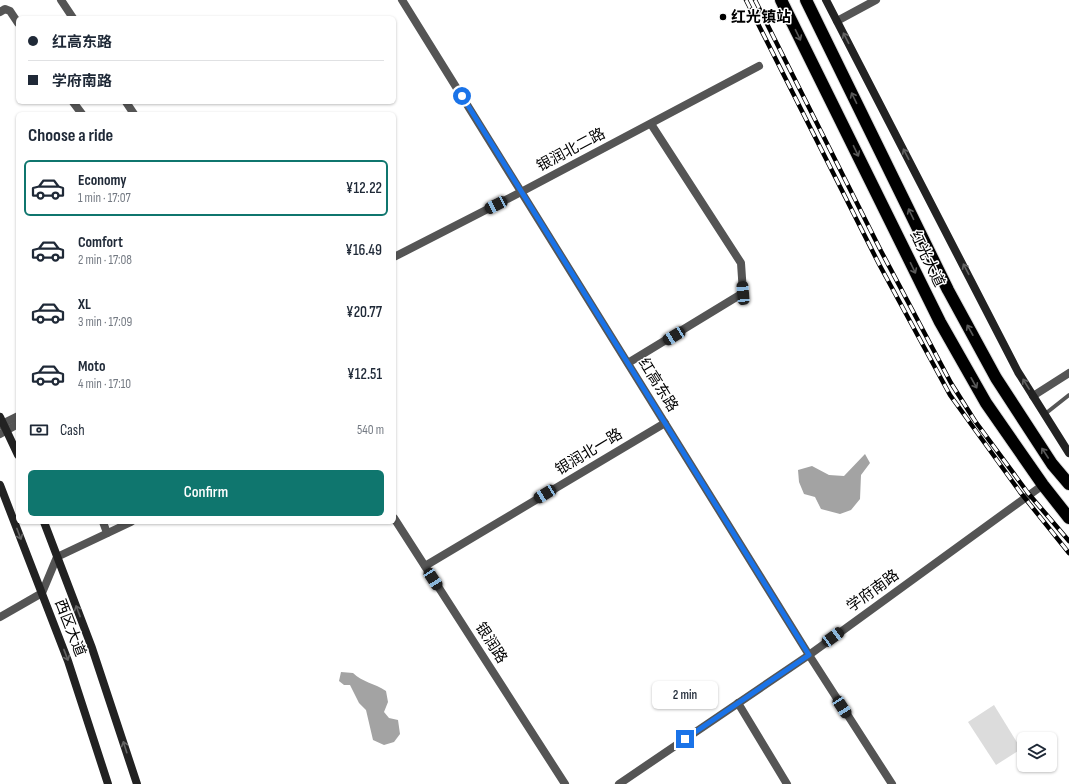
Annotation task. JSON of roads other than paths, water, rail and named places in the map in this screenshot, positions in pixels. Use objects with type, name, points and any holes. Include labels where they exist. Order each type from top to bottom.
[{"type":"highway","name":"红光大道","points":[[781,0],[940,322],[986,403],[1043,485],[1069,518]]},
{"type":"highway","name":"红光大道","points":[[806,0],[948,290],[996,378],[1052,464],[1069,484]]},
{"type":"main road","points":[[826,0],[1018,372],[1069,453]]},
{"type":"main road","points":[[2,426],[16,451]]},
{"type":"main road","name":"西区大道","points":[[0,485],[68,661],[108,784]]},
{"type":"main road","name":"西区大道","points":[[45,524],[92,648],[137,784]]},
{"type":"street","points":[[61,0],[72,16]]},
{"type":"street","name":"红高东路","points":[[402,0],[664,423],[809,655],[892,784]]},
{"type":"street","points":[[837,21],[876,0]]},
{"type":"street","points":[[0,12],[5,9],[10,11],[16,19]]},
{"type":"street","name":"银润北二路","points":[[396,256],[522,192],[759,66]]},
{"type":"street","points":[[628,363],[743,293],[741,263],[651,124]]},
{"type":"street","points":[[1034,396],[1069,373]]},
{"type":"street","points":[[2,426],[16,417]]},
{"type":"street","name":"银润北一路","points":[[425,566],[664,423]]},
{"type":"street","points":[[2,426],[16,424]]},
{"type":"street","name":"学府南路","points":[[619,784],[809,655],[1043,485]]},
{"type":"street","name":"银润路","points":[[396,521],[565,784]]},
{"type":"street","points":[[104,524],[107,533]]},
{"type":"street","points":[[0,617],[42,593],[57,557],[127,524]]},
{"type":"street","points":[[738,703],[787,784]]},
{"type":"lane","points":[[1044,414],[1069,395]]},
{"type":"railway","points":[[746,0],[879,264],[950,395],[1020,492],[1069,553]]},
{"type":"railway","points":[[755,0],[881,251],[951,383],[975,421],[1028,493],[1069,541]]},
{"type":"place","name":"红光镇站","points":[[723,17]]}]
